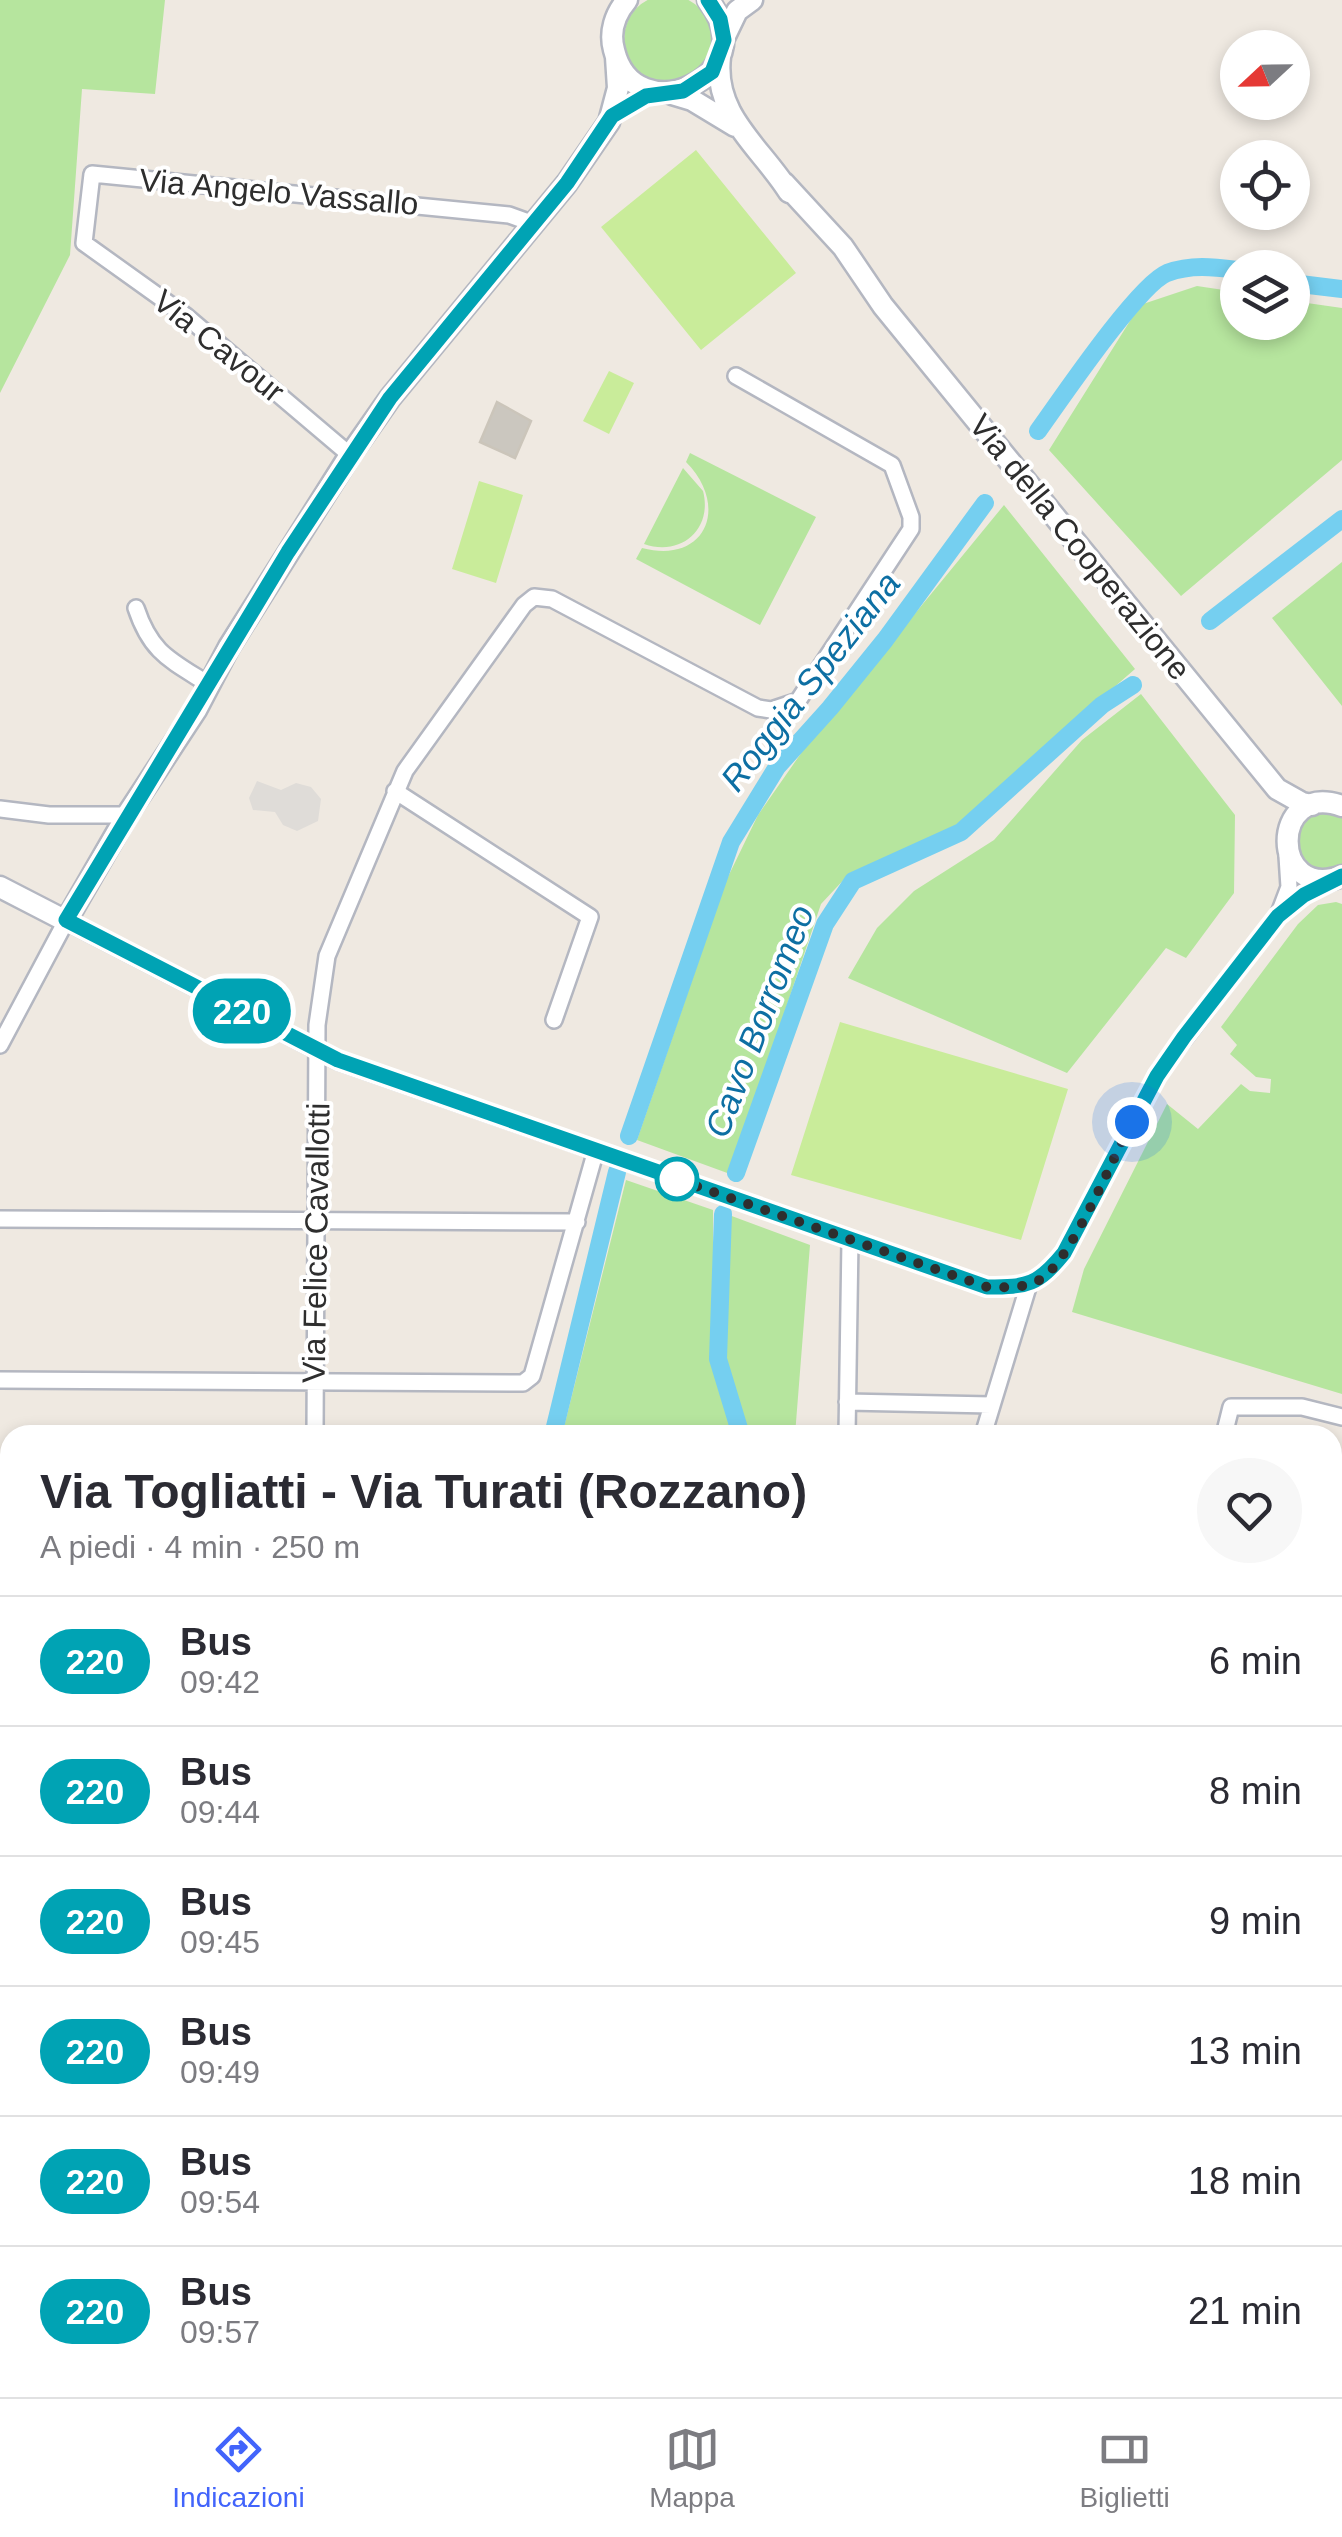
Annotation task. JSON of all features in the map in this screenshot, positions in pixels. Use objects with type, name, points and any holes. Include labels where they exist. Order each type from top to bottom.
[{"type":"street","name":"Via della Cooperazione","points":[[708,0],[720,19],[720,92],[740,130],[784,184],[833,256],[883,306],[1277,789],[1312,805]]},
{"type":"street","points":[[0,1045],[127,814],[350,455],[390,398],[567,183],[612,116],[633,101],[699,84],[722,48],[737,11],[752,0]]},
{"type":"street","points":[[612,116],[618,88],[612,34],[620,6]]},
{"type":"street","name":"Via della Cooperazione","points":[[616,57],[630,79],[692,100],[740,130]]},
{"type":"street","name":"Via Angelo Vassallo","points":[[84,243],[92,174],[509,215],[534,224]]},
{"type":"street","name":"Via Cavour","points":[[84,243],[186,316],[350,455]]},
{"type":"street","name":"Via Felice Cavallotti","points":[[315,1425],[317,1050],[327,956],[410,761],[534,597],[552,599],[758,708],[771,710],[798,702],[907,537],[911,517],[892,465],[736,376]]},
{"type":"street","points":[[136,608],[144,633],[157,652],[208,684]]},
{"type":"street","name":"Via della Cooperazione","points":[[1277,789],[1287,840]]},
{"type":"street","points":[[395,791],[590,917],[554,1020]]},
{"type":"street","points":[[1278,916],[1289,888],[1287,840],[1294,818],[1312,805],[1326,802],[1342,806]]},
{"type":"street","points":[[0,809],[49,814],[127,814]]},
{"type":"street","points":[[1287,840],[1296,867],[1333,881]]},
{"type":"street","points":[[0,886],[317,1050],[987,1287],[1029,1284],[1044,1277],[1074,1235],[1161,1068],[1278,916],[1297,900],[1333,881]]},
{"type":"street","points":[[0,1380],[529,1380],[596,1150]]},
{"type":"street","points":[[0,1219],[577,1222]]},
{"type":"street","points":[[847,1425],[850,1240]]},
{"type":"street","points":[[986,1425],[1029,1284]]},
{"type":"street","points":[[847,1402],[991,1405]]},
{"type":"street","points":[[1226,1425],[1231,1407],[1302,1406],[1342,1418]]},
{"type":"green space","points":[[651,-1],[685,-1],[699,8],[711,30],[711,48],[704,63],[677,82],[659,82],[644,75],[625,48],[628,22],[637,8]]},
{"type":"green space","points":[[0,0],[165,0],[155,94],[82,89],[70,255],[0,393]]},
{"type":"green space","points":[[696,150],[796,273],[701,350],[601,227]]},
{"type":"green space","points":[[1197,286],[1220,289],[1220,340],[1310,340],[1310,303],[1342,308],[1342,460],[1181,596],[1049,450],[1140,305]]},
{"type":"green space","points":[[609,371],[634,383],[609,434],[583,421]]},
{"type":"green space","points":[[690,453],[816,517],[760,625],[636,559],[642,548],[682,548],[696,540],[704,528],[707,496],[686,462]]},
{"type":"green space","points":[[683,468],[703,491],[705,505],[698,528],[691,537],[670,547],[644,544]]},
{"type":"green space","points":[[479,481],[523,495],[496,583],[452,569]]},
{"type":"green space","points":[[1004,505],[1135,669],[956,825],[904,852],[850,873],[821,904],[730,1174],[637,1140],[726,881],[758,815],[804,749]]},
{"type":"green space","points":[[1342,562],[1342,706],[1272,618]]},
{"type":"green space","points":[[1141,694],[1235,815],[1234,893],[1186,958],[1166,948],[1067,1073],[848,978],[877,928],[914,891],[994,840],[1082,740]]},
{"type":"green space","points":[[1318,812],[1342,816],[1342,867],[1315,868],[1300,852],[1299,830]]},
{"type":"green space","points":[[1342,904],[1342,1394],[1072,1312],[1084,1269],[1167,1104],[1198,1129],[1241,1084],[1250,1091],[1270,1093],[1271,1079],[1256,1077],[1230,1054],[1237,1045],[1221,1027],[1298,924],[1318,905]]},
{"type":"green space","points":[[840,1022],[1068,1089],[1021,1240],[791,1175]]},
{"type":"green space","points":[[626,1180],[713,1210],[713,1360],[730,1425],[565,1425]]},
{"type":"green space","points":[[729,1215],[810,1245],[796,1425],[743,1425],[725,1356]]},
{"type":"shaded area","points":[[257,781],[281,790],[296,783],[311,787],[321,799],[318,821],[297,831],[283,825],[275,812],[253,810],[249,798]]},
{"type":"building","points":[[497,402],[531,421],[515,458],[480,442]]},
{"type":"waterway","name":"Roggia Speziana","points":[[1038,431],[1100,344],[1154,282],[1185,268],[1220,268]]},
{"type":"waterway","name":"Roggia Speziana","points":[[1310,285],[1342,289]]},
{"type":"waterway","name":"Roggia Speziana","points":[[629,1136],[731,842],[777,767],[885,640],[985,503]]},
{"type":"waterway","name":"Cavo Borromeo","points":[[1210,621],[1342,519]]},
{"type":"waterway","name":"Cavo Borromeo","points":[[736,1173],[825,924],[853,881],[961,832],[1102,705],[1133,685]]},
{"type":"waterway","name":"Roggia Speziana","points":[[555,1425],[617,1172]]},
{"type":"waterway","name":"Cavo Borromeo","points":[[723,1214],[718,1359],[738,1425]]},
{"type":"bus line","name":"220","points":[[708,0],[720,19],[724,40],[712,72],[699,84],[683,91],[646,96],[612,116],[567,183],[390,398],[329,486],[220,661],[196,710],[127,814],[66,920],[338,1060],[987,1287],[1015,1287],[1044,1277],[1064,1253],[1161,1068],[1278,916],[1304,895],[1342,876]]},
{"type":"route","points":[[677,1179],[670,1177],[987,1287],[1015,1287],[1044,1277],[1064,1253],[1132,1122]]}]
